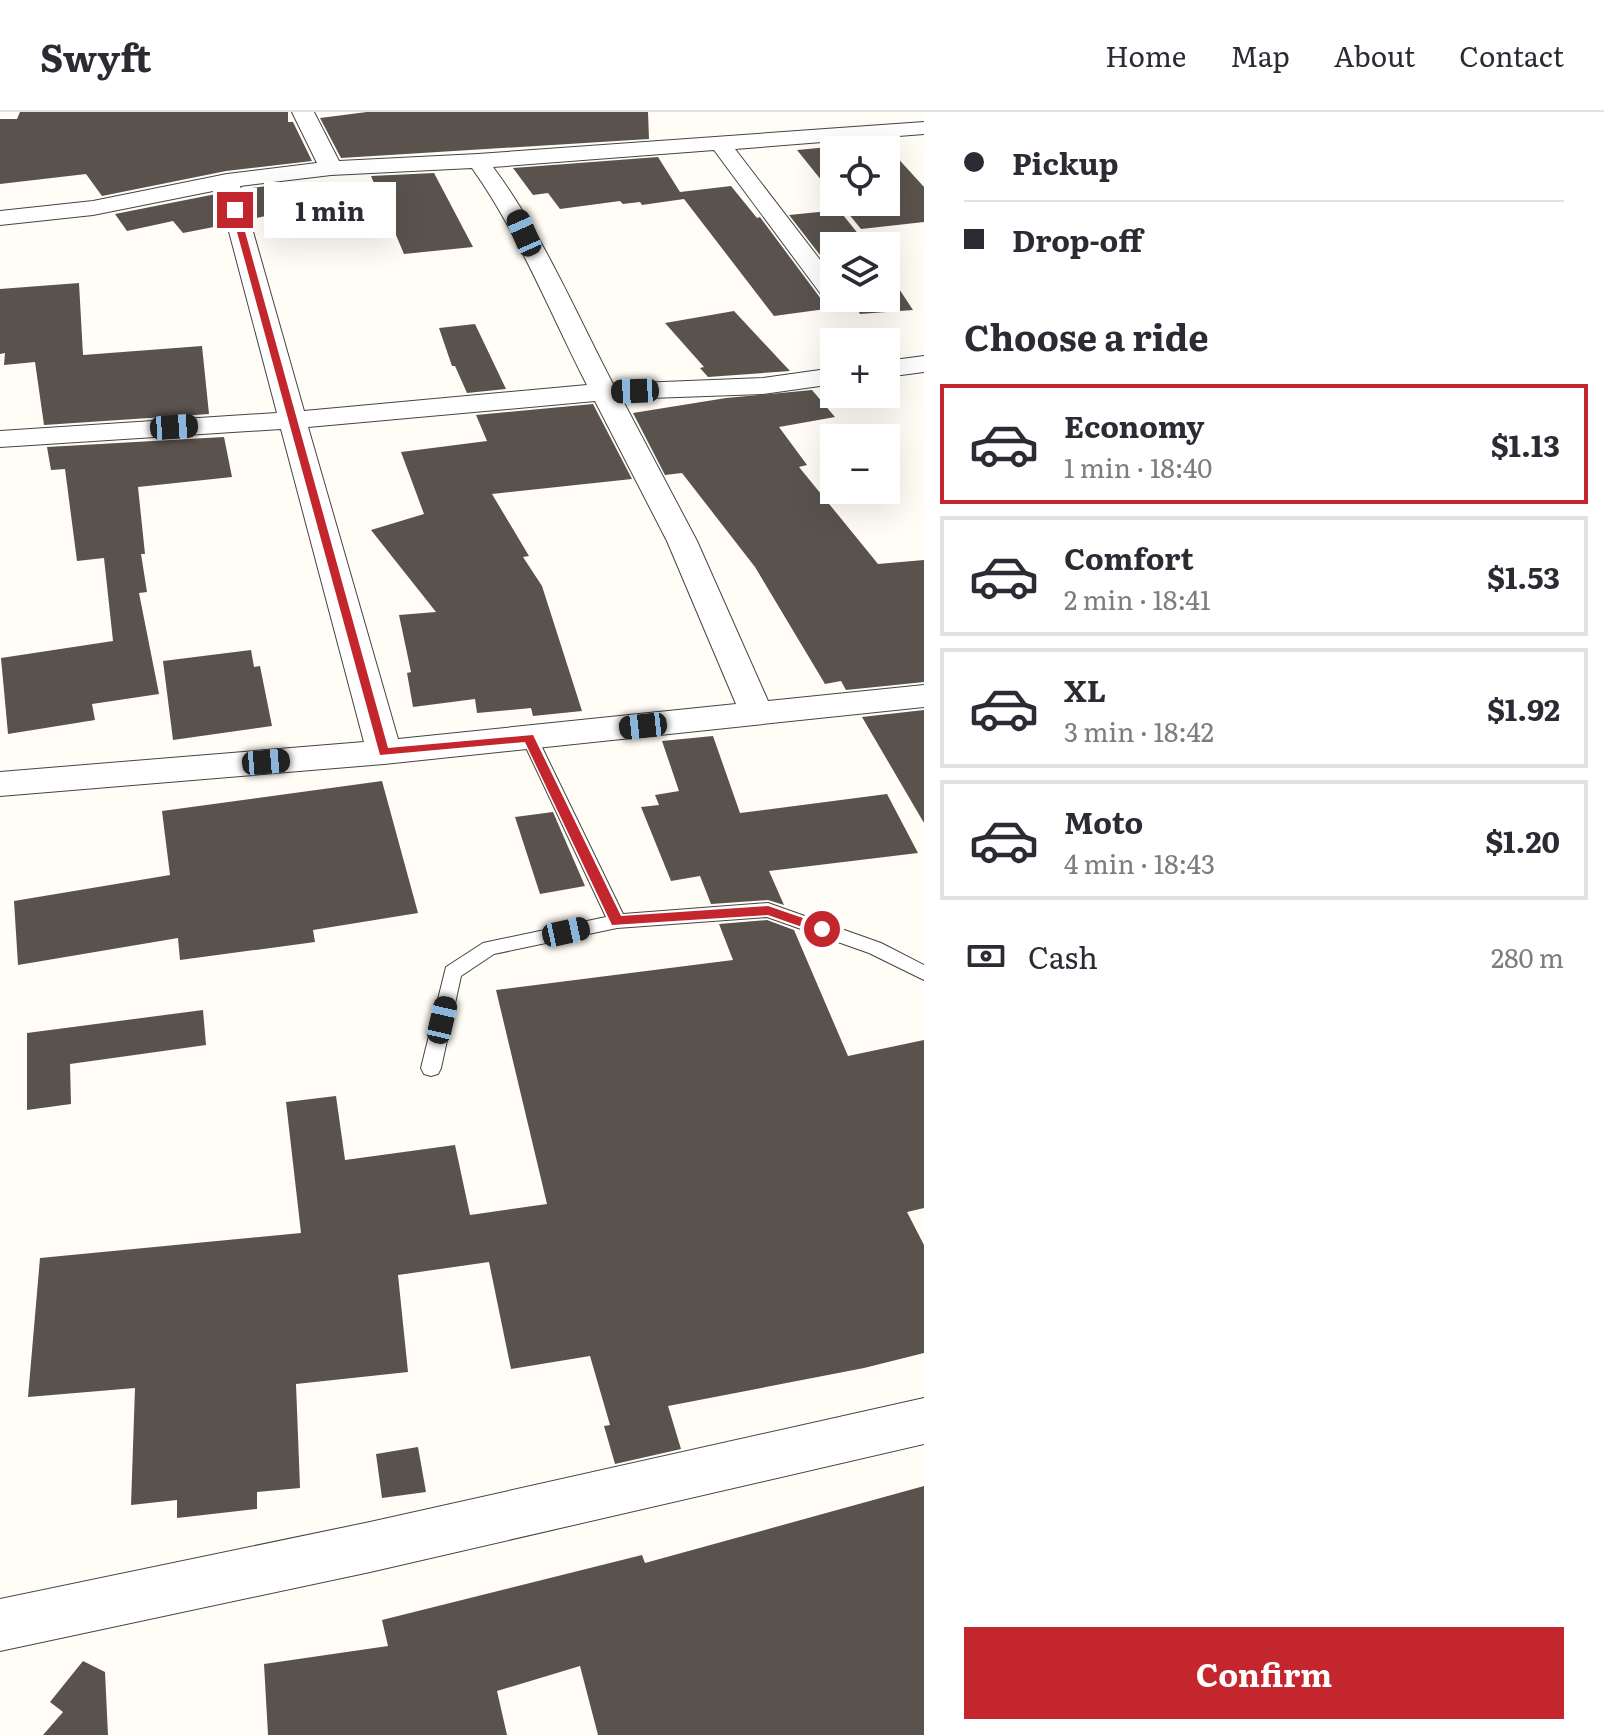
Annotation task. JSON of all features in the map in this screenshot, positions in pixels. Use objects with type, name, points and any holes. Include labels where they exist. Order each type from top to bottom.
[{"type":"street","points":[[303,112],[331,168]]},
{"type":"street","points":[[0,218],[93,208],[227,181],[331,168],[478,161],[924,128]]},
{"type":"street","points":[[719,142],[820,276]]},
{"type":"street","points":[[478,161],[514,211],[603,392],[682,541],[757,714]]},
{"type":"street","points":[[227,181],[384,752]]},
{"type":"street","points":[[900,367],[924,364]]},
{"type":"street","points":[[0,439],[291,420],[603,392],[763,386],[820,378]]},
{"type":"street","points":[[0,784],[384,752],[924,696]]},
{"type":"street","points":[[0,1625],[370,1547],[924,1421]]},
{"type":"lane","points":[[529,737],[617,921]]},
{"type":"lane","points":[[431,1068],[453,972],[489,948],[617,921],[768,910],[875,948],[924,973]]},
{"type":"building","points":[[20,112],[288,112],[288,122],[293,122],[312,161],[226,171],[102,196],[86,174],[0,184],[0,119],[17,119]]},
{"type":"building","points":[[367,112],[648,112],[649,139],[341,158],[320,118]]},
{"type":"building","points":[[820,148],[820,179],[797,150]]},
{"type":"building","points":[[658,157],[680,192],[731,186],[757,218],[760,217],[820,298],[820,310],[774,316],[684,199],[642,205],[640,202],[623,204],[620,201],[560,209],[548,193],[533,195],[513,168]]},
{"type":"building","points":[[900,161],[924,187],[924,222],[861,229],[850,216],[900,216]]},
{"type":"building","points":[[434,173],[473,247],[404,254],[371,176]]},
{"type":"building","points":[[289,183],[298,209],[252,219],[244,189]]},
{"type":"building","points":[[216,194],[224,225],[183,233],[173,221],[127,231],[115,214]]},
{"type":"building","points":[[820,212],[820,216],[844,216],[857,232],[820,232],[820,255],[789,215]]},
{"type":"building","points":[[79,283],[83,355],[202,346],[209,414],[44,425],[35,362],[4,365],[5,353],[0,354],[0,289]]},
{"type":"building","points":[[900,290],[913,310],[900,311]]},
{"type":"building","points":[[734,311],[790,371],[708,377],[700,368],[704,367],[665,323]]},
{"type":"building","points":[[475,324],[506,389],[467,393],[455,366],[452,366],[439,328]]},
{"type":"building","points":[[812,390],[820,399],[820,408],[827,408],[835,417],[779,427],[807,465],[799,467],[820,493],[820,504],[829,504],[878,564],[924,560],[924,682],[846,690],[841,681],[825,684],[755,567],[682,473],[665,475],[633,413],[726,398]]},
{"type":"building","points":[[593,404],[632,479],[492,494],[529,556],[523,557],[542,586],[582,711],[533,716],[531,708],[477,713],[475,699],[413,707],[407,673],[411,672],[399,615],[436,612],[371,530],[424,514],[401,452],[487,441],[476,415]]},
{"type":"building","points":[[224,437],[232,477],[138,487],[145,554],[141,554],[147,592],[139,593],[159,694],[92,704],[95,720],[8,734],[1,658],[113,641],[104,558],[77,561],[65,469],[51,470],[47,447]]},
{"type":"building","points":[[251,650],[254,667],[260,666],[272,726],[173,740],[163,661]]},
{"type":"building","points":[[924,710],[924,823],[862,717]]},
{"type":"building","points":[[713,736],[740,813],[887,794],[918,853],[769,871],[784,905],[768,900],[711,904],[700,876],[671,881],[641,807],[659,805],[655,795],[679,791],[662,741]]},
{"type":"building","points":[[382,781],[418,913],[313,930],[315,942],[180,960],[178,938],[18,965],[14,901],[170,875],[162,811]]},
{"type":"building","points":[[553,812],[585,886],[540,894],[515,817]]},
{"type":"building","points":[[767,920],[794,930],[848,1056],[924,1040],[924,1208],[907,1212],[924,1245],[924,1353],[864,1368],[668,1406],[681,1449],[615,1464],[604,1426],[610,1425],[590,1356],[511,1369],[489,1262],[398,1275],[408,1372],[296,1384],[300,1488],[257,1492],[257,1509],[177,1518],[177,1500],[131,1505],[135,1388],[28,1397],[40,1258],[301,1233],[286,1102],[336,1096],[345,1160],[455,1145],[470,1215],[547,1204],[496,990],[733,960],[719,924]]},
{"type":"building","points":[[203,1010],[206,1045],[70,1064],[71,1104],[27,1110],[27,1033]]},
{"type":"building","points":[[418,1447],[426,1492],[382,1498],[376,1454]]},
{"type":"building","points":[[924,1486],[924,1735],[598,1735],[580,1666],[497,1691],[507,1735],[268,1735],[264,1664],[388,1646],[382,1620],[642,1555],[645,1563]]},
{"type":"building","points":[[83,1661],[105,1672],[108,1735],[43,1735],[63,1712],[50,1702]]},
{"type":"route","points":[[235,210],[384,752],[529,737],[617,921],[768,910],[822,929]]}]
